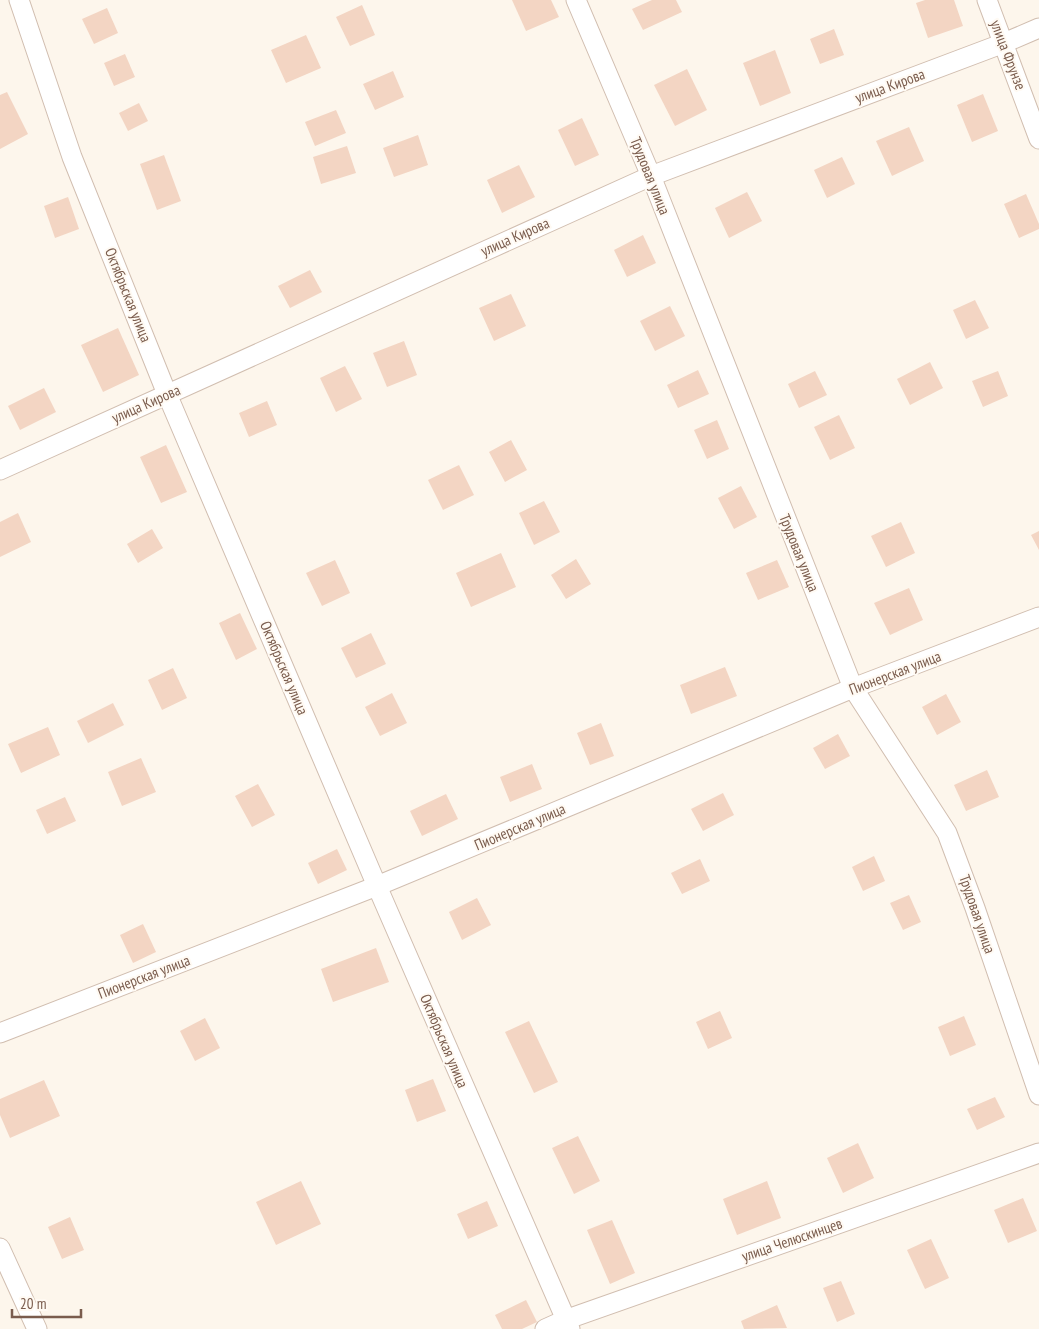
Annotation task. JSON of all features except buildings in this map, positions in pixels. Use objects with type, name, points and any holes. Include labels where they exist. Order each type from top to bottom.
[{"type":"street","name":"Октябрьская улица","points":[[19,0],[72,157],[168,394],[377,886],[567,1324]]},
{"type":"street","name":"Трудовая улица","points":[[576,0],[651,176],[853,688],[947,833],[1039,1095]]},
{"type":"street","name":"улица Фрунзе","points":[[987,0],[1039,139]]},
{"type":"street","name":"улица Кирова","points":[[0,470],[651,176],[1004,43],[1039,28]]},
{"type":"street","name":"Пионерская улица","points":[[0,1033],[377,886],[853,688],[1039,616]]},
{"type":"street","name":"улица Челюскинцев","points":[[545,1329],[567,1324],[1039,1153]]},
{"type":"street","points":[[0,1248],[37,1329]]}]
